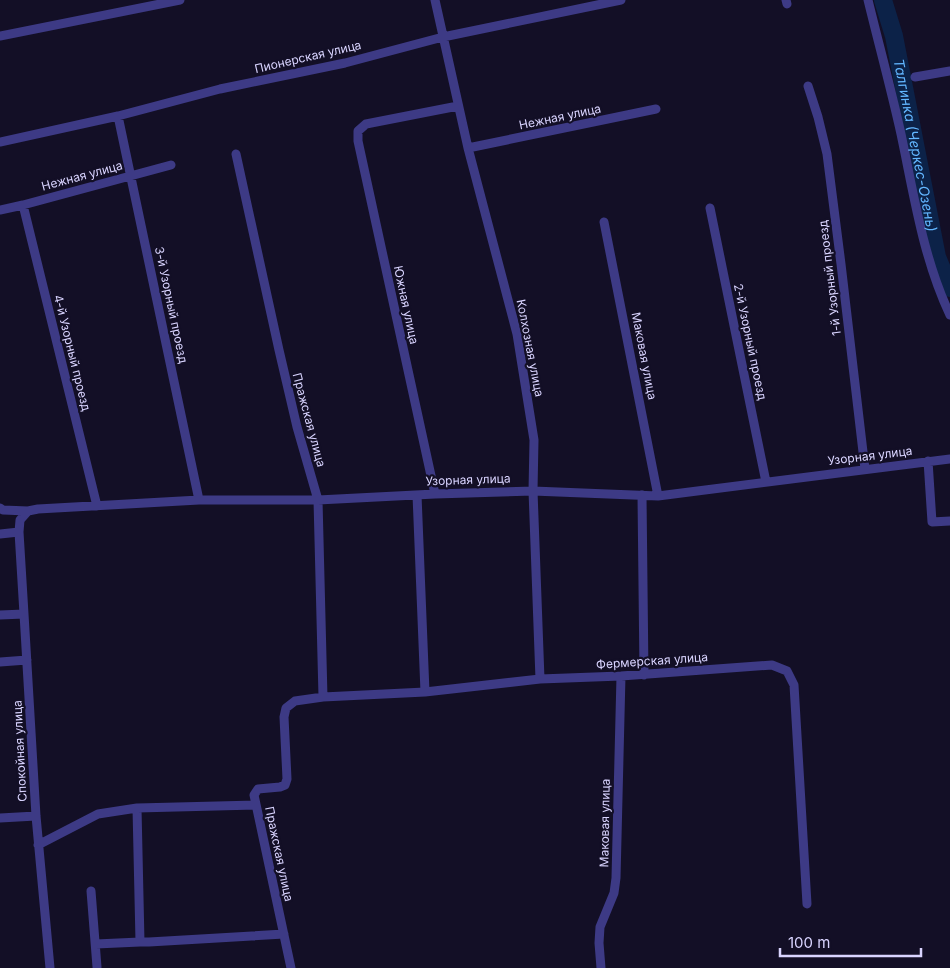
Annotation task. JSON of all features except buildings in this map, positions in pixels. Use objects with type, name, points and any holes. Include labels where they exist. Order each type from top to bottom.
[{"type":"street","points":[[0,36],[180,0]]},
{"type":"street","name":"Колхозная улица","points":[[435,0],[468,148],[517,334],[534,440],[533,490],[540,679]]},
{"type":"street","name":"Пионерская улица","points":[[0,142],[118,116],[220,90],[345,63],[443,37],[621,0]]},
{"type":"street","points":[[868,0],[901,133],[918,218],[930,261],[950,314]]},
{"type":"street","points":[[915,77],[950,71]]},
{"type":"street","name":"1-й Узорный проезд","points":[[808,86],[827,154],[842,264],[864,469]]},
{"type":"street","name":"Южная улица","points":[[435,494],[358,141],[358,131],[366,124],[458,106]]},
{"type":"street","name":"Нежная улица","points":[[468,148],[656,109]]},
{"type":"street","name":"3-й Узорный проезд","points":[[118,116],[200,500]]},
{"type":"street","name":"Пражская улица","points":[[236,154],[276,340],[297,427],[318,500],[324,697]]},
{"type":"street","name":"Нежная улица","points":[[0,210],[22,206],[171,166]]},
{"type":"street","name":"4-й Узорный проезд","points":[[22,206],[97,506]]},
{"type":"street","name":"2-й Узорный проезд","points":[[710,208],[766,482]]},
{"type":"street","name":"Маковая улица","points":[[604,222],[658,496]]},
{"type":"street","name":"Узорная улица","points":[[28,511],[200,500],[318,500],[533,490],[658,496],[950,458]]},
{"type":"street","points":[[928,461],[932,522],[950,521]]},
{"type":"street","points":[[417,495],[425,692]]},
{"type":"street","points":[[642,495],[644,674]]},
{"type":"street","points":[[0,508],[28,511]]},
{"type":"street","points":[[0,534],[18,532],[20,520],[28,511]]},
{"type":"street","name":"Спокойная улица","points":[[18,532],[38,845],[50,968]]},
{"type":"street","points":[[0,615],[24,614]]},
{"type":"street","points":[[0,662],[27,660]]},
{"type":"street","name":"Фермерская улица","points":[[286,708],[295,701],[324,697],[425,692],[540,679],[621,676],[772,665],[787,671],[794,685],[807,904]]},
{"type":"street","name":"Маковая улица","points":[[600,968],[600,926],[614,893],[616,878],[621,676]]},
{"type":"street","name":"Пражская улица","points":[[286,708],[284,717],[287,779],[285,785],[258,790],[254,796],[291,968]]},
{"type":"street","points":[[38,845],[98,814],[137,808],[256,805]]},
{"type":"street","points":[[137,808],[140,942]]},
{"type":"street","points":[[0,818],[36,816]]},
{"type":"street","points":[[92,891],[97,968]]},
{"type":"street","points":[[96,944],[284,934]]},
{"type":"waterway","name":"Талгинка (Черкес-Озень)","points":[[883,0],[894,36],[937,257],[950,288]]}]
